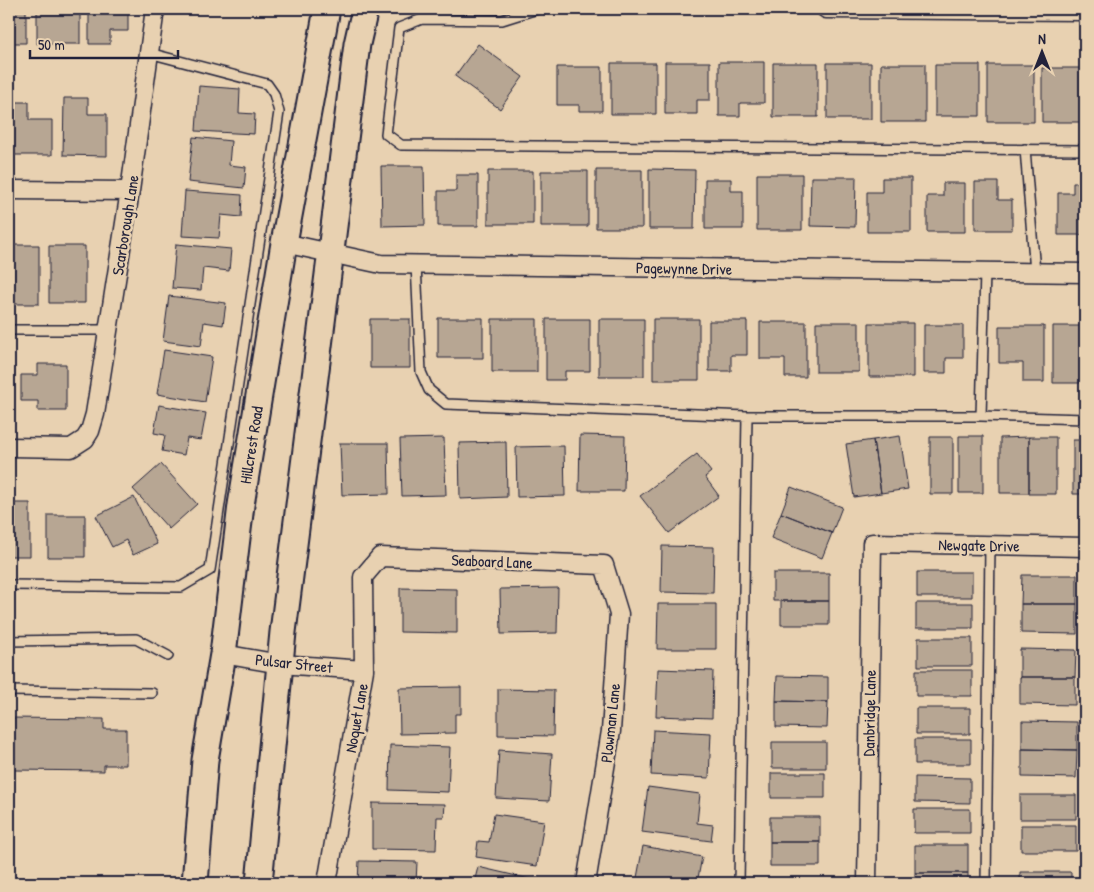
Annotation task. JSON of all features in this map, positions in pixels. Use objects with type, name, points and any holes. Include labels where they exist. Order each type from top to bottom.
[{"type":"main road","name":"Hillcrest Road","points":[[195,883],[205,760],[223,654],[241,505],[284,243],[327,9]]},
{"type":"main road","points":[[259,883],[285,622],[357,44],[365,9]]},
{"type":"street","name":"Scarborough Lane","points":[[9,447],[71,448],[85,439],[90,431],[95,414],[130,191],[156,9]]},
{"type":"street","points":[[826,9],[1085,11]]},
{"type":"street","points":[[9,190],[130,191]]},
{"type":"street","name":"Pagewynne Drive","points":[[284,243],[382,264],[1085,272]]},
{"type":"street","name":"Newgate Drive","points":[[872,543],[1085,547]]},
{"type":"street","name":"Danbridge Lane","points":[[867,883],[872,543]]},
{"type":"street","name":"Seaboard Lane","points":[[380,557],[604,565]]},
{"type":"street","name":"Noquet Lane","points":[[327,883],[364,670],[363,577],[380,557]]},
{"type":"street","name":"Plowman Lane","points":[[586,883],[611,731],[619,614],[604,565]]},
{"type":"street","name":"Pulsar Street","points":[[223,654],[280,664],[364,670]]},
{"type":"lane","points":[[537,9],[502,20],[422,19],[399,28],[386,134],[401,145],[1085,150]]},
{"type":"lane","points":[[9,585],[181,586],[210,570],[279,112],[274,94],[267,84],[149,53]]},
{"type":"lane","points":[[1025,149],[1035,272]]},
{"type":"lane","points":[[416,264],[421,372],[429,390],[446,404],[747,416],[981,416],[1085,419]]},
{"type":"lane","points":[[981,416],[986,272]]},
{"type":"lane","points":[[9,330],[108,330]]},
{"type":"lane","points":[[739,883],[747,416]]},
{"type":"lane","points":[[986,883],[990,545]]},
{"type":"lane","points":[[9,640],[136,639],[168,656]]},
{"type":"lane","points":[[9,691],[152,692]]},
{"type":"building","points":[[9,9],[26,9],[26,43],[9,43]]},
{"type":"building","points":[[37,9],[80,9],[80,44],[37,44]]},
{"type":"building","points":[[89,9],[128,9],[128,31],[110,31],[110,44],[89,44]]},
{"type":"building","points":[[478,44],[523,77],[500,109],[455,76]]},
{"type":"building","points":[[665,62],[710,62],[710,100],[697,100],[697,114],[665,114]]},
{"type":"building","points":[[719,62],[764,62],[764,103],[740,103],[740,116],[719,116]]},
{"type":"building","points":[[611,63],[656,63],[656,114],[611,114]]},
{"type":"building","points":[[773,63],[818,63],[818,117],[773,117]]},
{"type":"building","points":[[827,63],[871,63],[871,119],[827,119]]},
{"type":"building","points":[[881,64],[925,64],[925,122],[881,122]]},
{"type":"building","points":[[935,65],[980,65],[980,116],[935,116]]},
{"type":"building","points":[[988,65],[1034,65],[1034,122],[988,122]]},
{"type":"building","points":[[557,67],[602,67],[602,111],[579,111],[579,105],[557,105]]},
{"type":"building","points":[[1042,68],[1085,68],[1085,122],[1042,122]]},
{"type":"building","points":[[199,86],[240,89],[239,113],[255,114],[254,134],[196,131]]},
{"type":"building","points":[[64,98],[88,98],[88,114],[107,114],[107,156],[63,155]]},
{"type":"building","points":[[9,102],[29,102],[29,120],[52,120],[52,155],[9,155]]},
{"type":"building","points":[[193,137],[231,141],[229,165],[246,167],[244,188],[188,182]]},
{"type":"building","points":[[381,166],[424,166],[425,225],[382,226]]},
{"type":"building","points":[[649,169],[695,170],[694,229],[649,229]]},
{"type":"building","points":[[596,170],[642,170],[642,228],[596,228]]},
{"type":"building","points":[[488,171],[533,171],[533,224],[488,224]]},
{"type":"building","points":[[541,171],[588,171],[588,226],[541,226]]},
{"type":"building","points":[[757,174],[802,174],[802,230],[757,230]]},
{"type":"building","points":[[456,175],[478,175],[478,226],[438,226],[438,191],[456,191]]},
{"type":"building","points":[[811,177],[856,177],[855,227],[810,226]]},
{"type":"building","points":[[882,178],[911,178],[911,232],[867,232],[867,192],[882,192]]},
{"type":"building","points":[[705,179],[731,179],[731,191],[743,191],[743,229],[705,229]]},
{"type":"building","points":[[975,182],[998,182],[998,200],[1012,200],[1012,230],[975,230]]},
{"type":"building","points":[[943,183],[965,183],[965,232],[927,232],[927,196],[943,196]]},
{"type":"building","points":[[1073,183],[1085,183],[1085,235],[1058,235],[1058,193],[1073,193]]},
{"type":"building","points":[[185,191],[242,195],[241,217],[221,215],[219,238],[182,236]]},
{"type":"building","points":[[176,244],[231,249],[229,271],[203,268],[201,290],[172,288]]},
{"type":"building","points":[[9,245],[39,245],[39,304],[9,304]]},
{"type":"building","points":[[49,246],[85,246],[85,303],[49,303]]},
{"type":"building","points":[[169,296],[226,303],[223,325],[204,322],[201,346],[163,341]]},
{"type":"building","points":[[438,318],[483,318],[483,358],[438,358]]},
{"type":"building","points":[[370,319],[410,319],[410,368],[370,368]]},
{"type":"building","points":[[492,319],[537,319],[537,372],[492,372]]},
{"type":"building","points":[[546,319],[590,319],[590,371],[565,371],[565,380],[546,380]]},
{"type":"building","points":[[599,319],[644,319],[644,376],[599,376]]},
{"type":"building","points":[[653,319],[699,319],[699,380],[653,380]]},
{"type":"building","points":[[709,321],[747,321],[747,355],[731,355],[731,371],[709,371]]},
{"type":"building","points":[[760,322],[806,322],[806,377],[785,377],[785,359],[760,359]]},
{"type":"building","points":[[816,322],[859,322],[859,372],[816,372]]},
{"type":"building","points":[[869,323],[913,323],[913,377],[869,377]]},
{"type":"building","points":[[924,325],[963,325],[963,358],[946,358],[946,373],[924,373]]},
{"type":"building","points":[[999,326],[1044,326],[1044,382],[1023,382],[1023,363],[999,363]]},
{"type":"building","points":[[1053,326],[1085,326],[1085,383],[1053,383]]},
{"type":"building","points":[[164,350],[212,357],[205,402],[157,394]]},
{"type":"building","points":[[10,361],[10,411],[9,411]]},
{"type":"building","points":[[38,364],[66,364],[66,411],[38,411],[38,401],[21,401],[21,375],[38,375]]},
{"type":"building","points":[[159,405],[206,413],[201,440],[187,438],[184,455],[162,451],[165,435],[154,433]]},
{"type":"building","points":[[580,435],[625,436],[624,491],[579,491]]},
{"type":"building","points":[[900,436],[908,489],[881,493],[873,440]]},
{"type":"building","points":[[959,436],[983,436],[983,493],[959,493]]},
{"type":"building","points":[[930,437],[953,437],[953,494],[930,494]]},
{"type":"building","points":[[1029,437],[1029,493],[1000,493],[1000,438]]},
{"type":"building","points":[[1029,437],[1056,437],[1056,494],[1029,494]]},
{"type":"building","points":[[444,438],[446,495],[402,496],[400,439]]},
{"type":"building","points":[[873,440],[881,493],[854,497],[846,444]]},
{"type":"building","points":[[1073,440],[1085,440],[1085,494],[1073,494]]},
{"type":"building","points":[[506,442],[507,497],[460,499],[459,443]]},
{"type":"building","points":[[340,443],[388,443],[389,494],[342,495]]},
{"type":"building","points":[[564,446],[565,496],[517,497],[516,447]]},
{"type":"building","points":[[697,454],[711,472],[705,477],[719,496],[669,533],[640,496]]},
{"type":"building","points":[[161,464],[197,504],[169,529],[133,489]]},
{"type":"building","points":[[791,487],[842,507],[832,533],[781,513]]},
{"type":"building","points":[[134,497],[157,544],[133,555],[126,540],[112,547],[96,516]]},
{"type":"building","points":[[9,503],[30,503],[30,556],[9,556]]},
{"type":"building","points":[[781,513],[832,533],[822,558],[771,538]]},
{"type":"building","points":[[48,515],[85,515],[85,557],[48,557]]},
{"type":"building","points":[[662,546],[714,547],[713,593],[661,592]]},
{"type":"building","points":[[917,572],[972,572],[972,597],[917,597]]},
{"type":"building","points":[[773,573],[829,573],[829,601],[773,601]]},
{"type":"building","points":[[1022,575],[1077,575],[1077,604],[1021,604]]},
{"type":"building","points":[[400,588],[457,589],[457,633],[400,632]]},
{"type":"building","points":[[558,588],[557,633],[501,634],[500,589]]},
{"type":"building","points":[[781,601],[829,601],[829,625],[781,625]]},
{"type":"building","points":[[916,603],[973,603],[973,628],[916,628]]},
{"type":"building","points":[[658,604],[716,604],[716,649],[657,649]]},
{"type":"building","points":[[1021,604],[1077,604],[1077,634],[1021,633]]},
{"type":"building","points":[[918,638],[972,638],[972,666],[918,666]]},
{"type":"building","points":[[1020,649],[1076,650],[1075,677],[1020,677]]},
{"type":"building","points":[[658,669],[713,671],[712,718],[656,716]]},
{"type":"building","points":[[916,670],[972,670],[972,696],[916,696]]},
{"type":"building","points":[[777,676],[828,677],[828,702],[776,701]]},
{"type":"building","points":[[1020,677],[1075,677],[1075,705],[1020,704]]},
{"type":"building","points":[[461,687],[461,714],[455,714],[455,733],[400,734],[399,688]]},
{"type":"building","points":[[498,689],[554,690],[553,736],[498,735]]},
{"type":"building","points":[[776,701],[828,702],[827,728],[776,727]]},
{"type":"building","points":[[916,708],[970,708],[970,734],[916,734]]},
{"type":"building","points":[[9,718],[104,719],[104,729],[126,729],[126,765],[104,765],[104,771],[14,770],[9,775]]},
{"type":"building","points":[[1022,721],[1077,722],[1077,750],[1022,749]]},
{"type":"building","points":[[653,730],[711,733],[709,778],[651,775]]},
{"type":"building","points":[[915,739],[971,739],[971,764],[915,764]]},
{"type":"building","points":[[772,742],[826,742],[826,768],[772,768]]},
{"type":"building","points":[[390,745],[450,747],[448,792],[389,790]]},
{"type":"building","points":[[1022,749],[1077,750],[1076,778],[1022,777]]},
{"type":"building","points":[[499,750],[552,754],[549,801],[496,798]]},
{"type":"building","points":[[771,773],[825,773],[825,798],[771,798]]},
{"type":"building","points":[[915,777],[970,778],[970,803],[915,802]]},
{"type":"building","points":[[648,787],[700,794],[697,823],[713,825],[711,841],[642,832]]},
{"type":"building","points":[[1020,795],[1076,795],[1076,819],[1020,819]]},
{"type":"building","points":[[372,803],[445,804],[444,817],[437,817],[436,850],[372,849]]},
{"type":"building","points":[[914,809],[970,809],[970,833],[914,833]]},
{"type":"building","points":[[494,814],[544,821],[537,866],[476,857],[478,841],[489,842]]},
{"type":"building","points":[[770,817],[820,817],[820,842],[770,842]]},
{"type":"building","points":[[1021,825],[1076,825],[1076,851],[1021,851]]},
{"type":"building","points":[[770,842],[820,842],[820,866],[770,866]]},
{"type":"building","points":[[915,845],[968,845],[968,873],[915,873]]},
{"type":"building","points":[[643,846],[702,857],[697,883],[636,883]]},
{"type":"building","points":[[359,861],[417,862],[416,883],[358,883]]},
{"type":"building","points":[[478,867],[534,880],[533,883],[474,883]]},
{"type":"building","points":[[1020,872],[1071,872],[1071,883],[1020,883]]},
{"type":"building","points":[[915,873],[968,873],[968,883],[915,883]]}]
